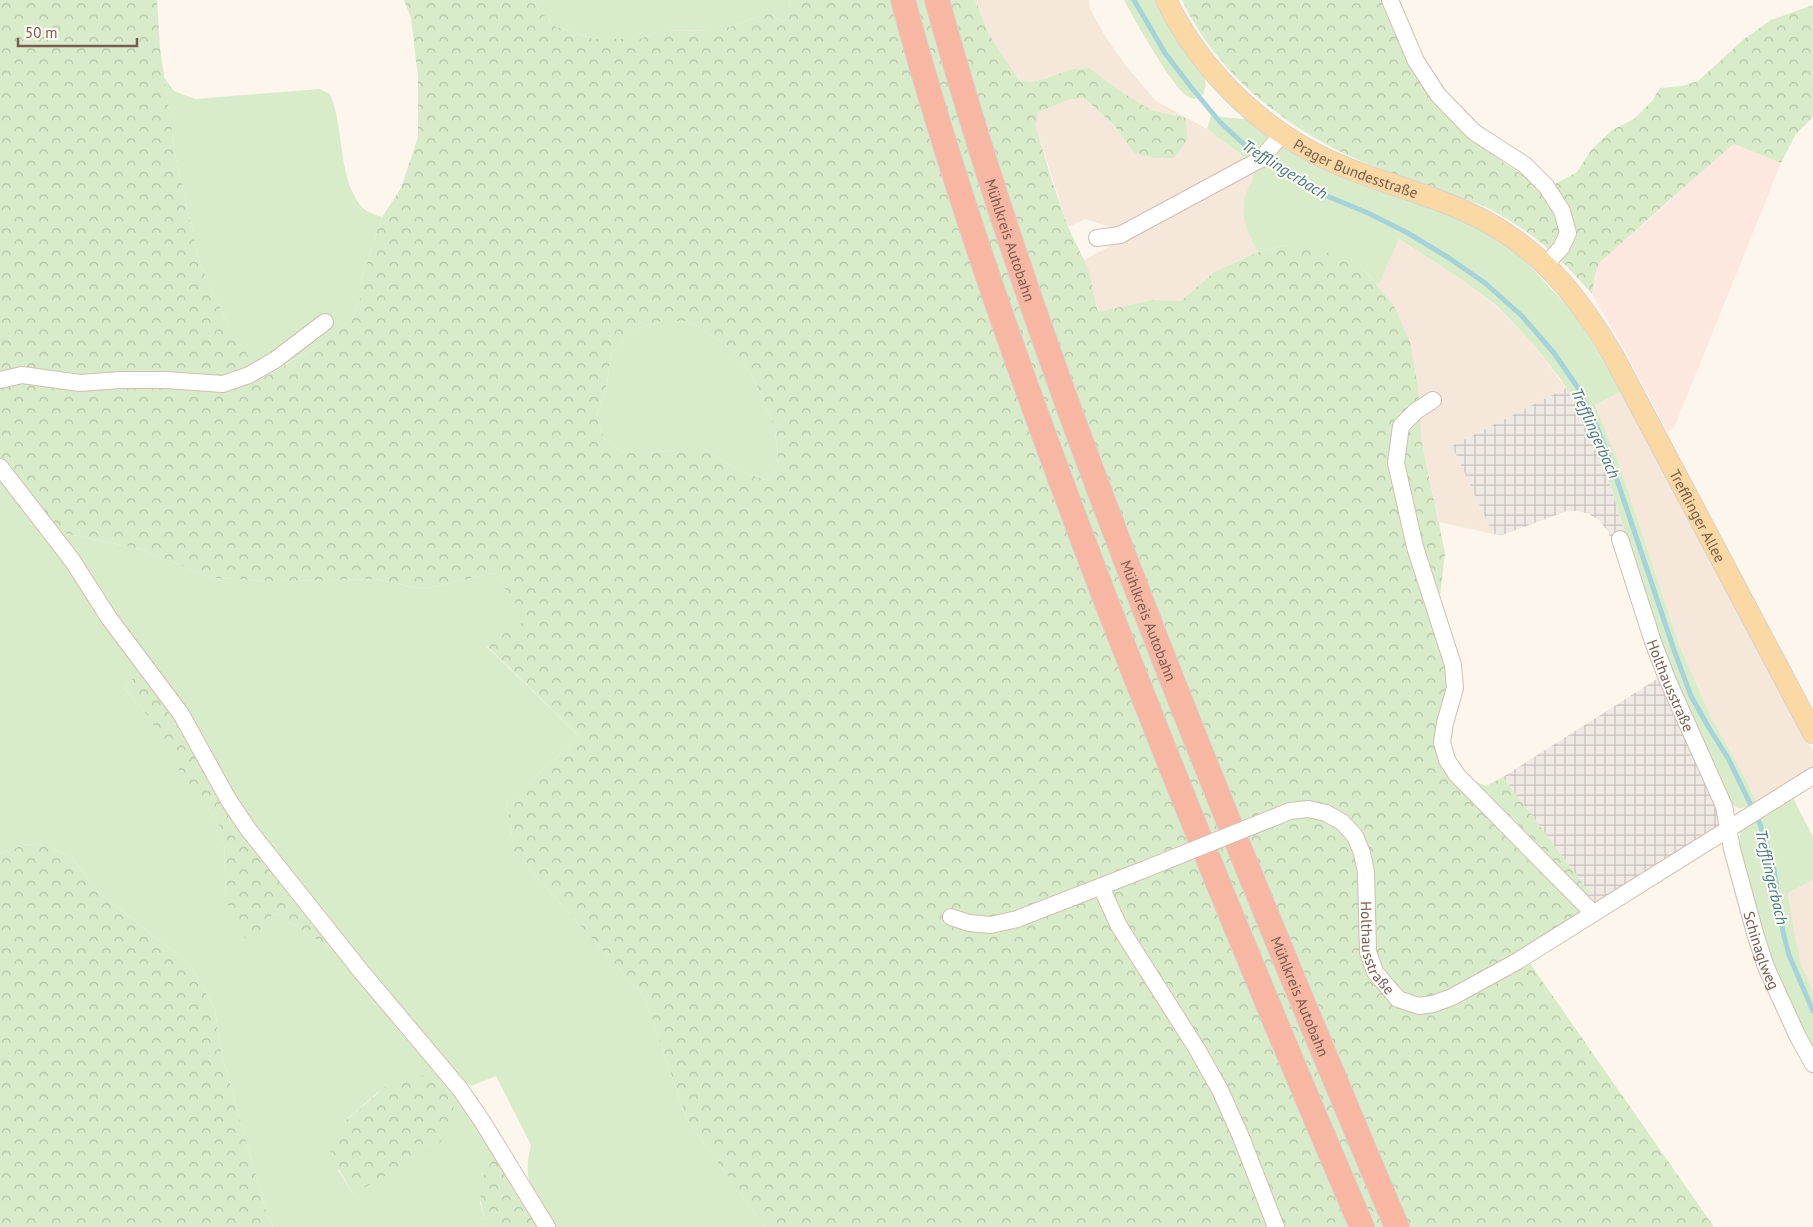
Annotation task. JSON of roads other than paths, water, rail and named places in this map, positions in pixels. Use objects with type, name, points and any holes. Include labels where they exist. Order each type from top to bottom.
[{"type":"highway","points":[[903,0],[969,221],[1028,393],[1078,527],[1191,818],[1362,1227]]},
{"type":"highway","name":"Mühlkreis Autobahn","points":[[937,0],[969,111],[1004,221],[1052,362],[1112,525],[1269,922],[1398,1227]]},
{"type":"main road","name":"Prager Bundesstraße","points":[[1166,0],[1189,41],[1206,64],[1228,89],[1255,113],[1277,139],[1350,170],[1445,202],[1472,214],[1500,229],[1524,246],[1578,300]]},
{"type":"main road","name":"Trefflinger Allee","points":[[1578,300],[1614,358],[1813,733]]},
{"type":"street","points":[[1390,0],[1416,61],[1438,95],[1474,132],[1525,165],[1546,186],[1562,211],[1568,233],[1561,248],[1545,265]]},
{"type":"street","points":[[1097,238],[1120,235],[1261,159],[1277,139]]},
{"type":"street","points":[[0,380],[22,375],[80,383],[120,380],[166,380],[223,384],[249,375],[275,360],[325,322]]},
{"type":"street","points":[[1433,400],[1416,410],[1401,426],[1396,464],[1415,547],[1453,665],[1455,688],[1445,723],[1442,742],[1447,760],[1457,775],[1593,913]]},
{"type":"street","points":[[0,467],[72,560],[109,618],[182,714],[228,799],[248,829],[360,970],[460,1089],[482,1121],[547,1227]]},
{"type":"street","name":"Holthausstraße","points":[[1620,539],[1653,642],[1687,725],[1724,806],[1729,829]]},
{"type":"street","name":"Holthausstraße","points":[[950,917],[991,925],[1017,919],[1290,812],[1308,810],[1326,813],[1342,822],[1355,836],[1362,853],[1366,872],[1368,952],[1375,972],[1398,999],[1419,1006],[1433,1004],[1452,997],[1516,962],[1813,776]]},
{"type":"street","name":"Schinaglweg","points":[[1729,829],[1743,891],[1766,967],[1798,1037],[1813,1064]]},
{"type":"street","points":[[1101,887],[1119,926],[1197,1049],[1220,1090],[1241,1137],[1276,1227]]},
{"type":"waterway","name":"Trefflingerbach","points":[[1134,0],[1165,53],[1191,87],[1220,122],[1249,149],[1327,196],[1368,213],[1406,232],[1485,283],[1522,316],[1554,353],[1578,388],[1595,422],[1612,465],[1691,696],[1728,758],[1760,824],[1774,869],[1783,932],[1789,955],[1813,1011]]}]
